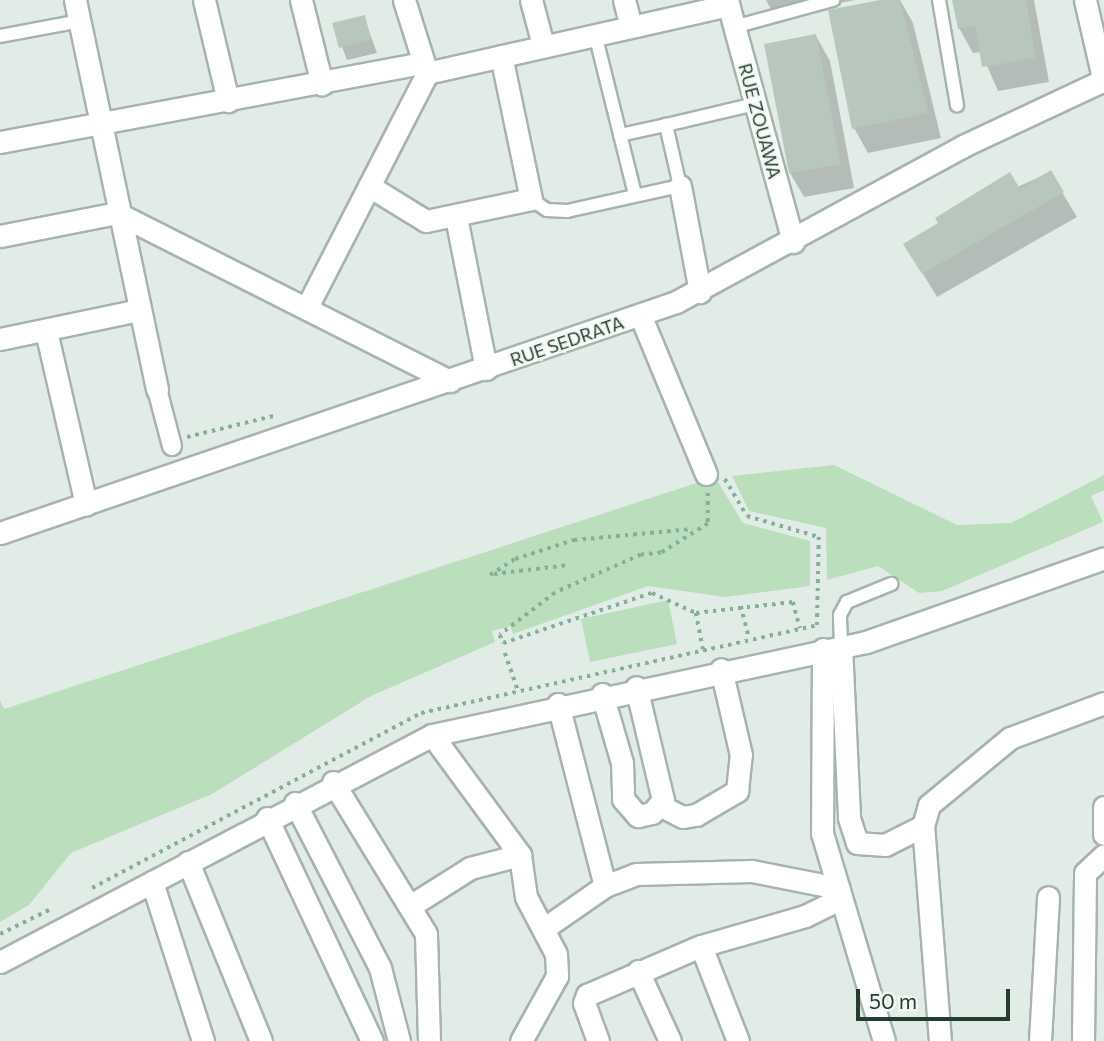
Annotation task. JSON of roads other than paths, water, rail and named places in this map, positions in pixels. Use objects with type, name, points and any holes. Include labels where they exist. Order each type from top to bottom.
[{"type":"street","points":[[204,0],[228,102]]},
{"type":"street","points":[[301,0],[321,84]]},
{"type":"street","points":[[308,305],[369,186],[424,68],[404,0]]},
{"type":"street","points":[[530,0],[543,46]]},
{"type":"street","points":[[624,0],[631,26]]},
{"type":"street","points":[[1085,0],[1104,81]]},
{"type":"street","points":[[0,142],[321,84],[501,56],[728,2]]},
{"type":"street","name":"RUE ZOUAWA","points":[[728,2],[793,242]]},
{"type":"street","points":[[77,10],[117,213],[172,443]]},
{"type":"street","points":[[369,186],[415,219],[456,217],[531,199],[501,56]]},
{"type":"street","name":"RUE SEDRATA","points":[[0,533],[640,317],[700,292],[964,146],[1104,81]]},
{"type":"street","points":[[680,186],[700,292]]},
{"type":"street","points":[[0,236],[117,213],[308,305],[450,381]]},
{"type":"street","points":[[456,217],[486,369]]},
{"type":"street","points":[[0,339],[139,310]]},
{"type":"street","points":[[640,317],[716,477]]},
{"type":"street","points":[[46,331],[86,504]]},
{"type":"street","points":[[0,962],[333,782],[432,735],[602,694],[891,635],[1104,558]]},
{"type":"street","points":[[832,648],[849,818],[856,843],[884,845],[923,826]]},
{"type":"street","points":[[832,648],[822,833],[835,858],[839,894],[884,1041]]},
{"type":"street","points":[[602,694],[622,763],[623,799],[638,816],[663,807],[683,817],[696,815],[737,791],[741,755],[722,669]]},
{"type":"street","points":[[636,687],[663,807]]},
{"type":"street","points":[[940,1041],[923,826],[929,805],[1010,738],[1104,703]]},
{"type":"street","points":[[558,704],[605,886]]},
{"type":"street","points":[[432,735],[520,855],[526,897],[545,927],[557,976],[522,1041]]},
{"type":"street","points":[[333,782],[426,934],[429,1041]]},
{"type":"street","points":[[295,803],[380,968],[398,1041]]},
{"type":"street","points":[[1104,807],[1104,834]]},
{"type":"street","points":[[267,818],[372,1041]]},
{"type":"street","points":[[411,906],[470,868],[520,855]]},
{"type":"street","points":[[1083,1041],[1085,873],[1104,855]]},
{"type":"street","points":[[188,862],[261,1041]]},
{"type":"street","points":[[545,927],[605,886],[636,874],[752,871],[839,894]]},
{"type":"street","points":[[152,882],[204,1041]]},
{"type":"street","points":[[598,1041],[584,1003],[587,995],[701,946],[805,916],[839,894]]},
{"type":"street","points":[[1040,1041],[1048,897]]},
{"type":"street","points":[[701,946],[737,1041]]},
{"type":"street","points":[[638,971],[670,1041]]},
{"type":"lane","points":[[734,27],[833,0]]},
{"type":"lane","points":[[939,0],[957,104]]},
{"type":"lane","points":[[0,36],[77,10]]},
{"type":"lane","points":[[595,34],[635,195]]},
{"type":"lane","points":[[620,135],[755,104]]},
{"type":"lane","points":[[531,199],[557,212],[680,186],[666,125]]},
{"type":"lane","points":[[832,648],[840,615],[847,602],[891,584]]}]
